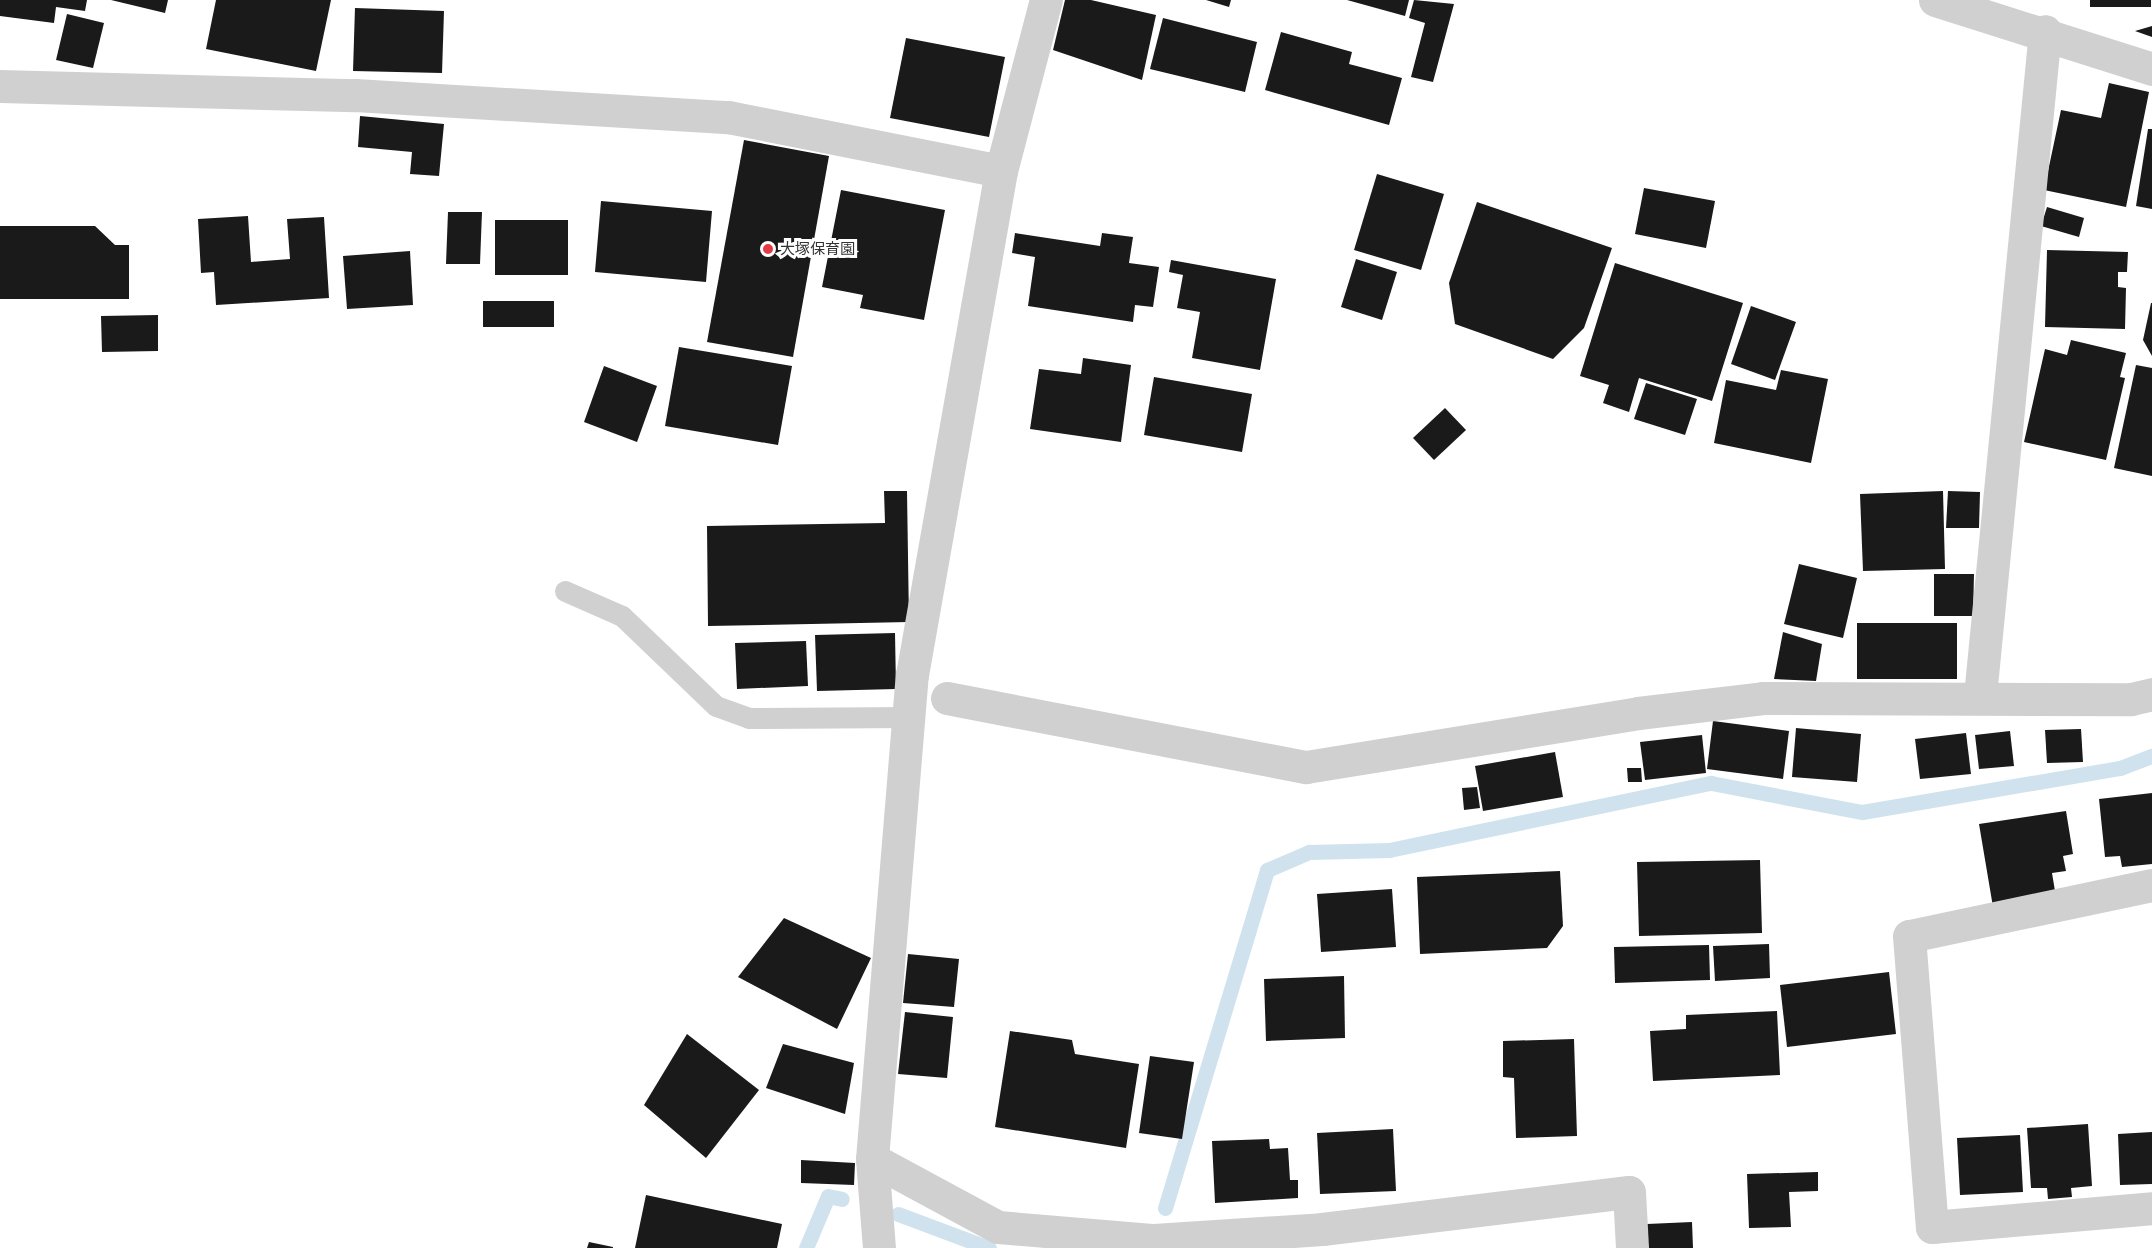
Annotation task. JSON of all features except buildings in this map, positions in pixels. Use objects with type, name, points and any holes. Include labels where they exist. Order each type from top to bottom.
[{"type":"street","points":[[879,1248],[872,1159],[912,675],[1001,171],[1046,0]]},
{"type":"street","points":[[1935,0],[2044,31],[2152,69]]},
{"type":"street","points":[[1980,696],[2044,31]]},
{"type":"street","points":[[0,86],[355,95],[728,117],[1001,171]]},
{"type":"street","points":[[948,698],[1306,767],[1638,713],[1763,698],[1980,696],[2131,699],[2152,694]]},
{"type":"street","points":[[2152,885],[1909,936],[1932,1227],[2152,1208]]},
{"type":"street","points":[[872,1159],[998,1227],[1154,1240],[1323,1238],[1629,1192],[1632,1248]]},
{"type":"lane","points":[[565,591],[622,616],[716,706],[749,718],[909,717]]},
{"type":"waterway","points":[[1165,1208],[1267,870],[1309,852],[1389,850],[1711,783],[1862,812],[2120,768],[2152,756]]},
{"type":"waterway","points":[[806,1248],[828,1196],[842,1199]]},
{"type":"waterway","points":[[898,1214],[989,1248]]},
{"type":"place","name":"大塚保育園","points":[[768,249]]}]
